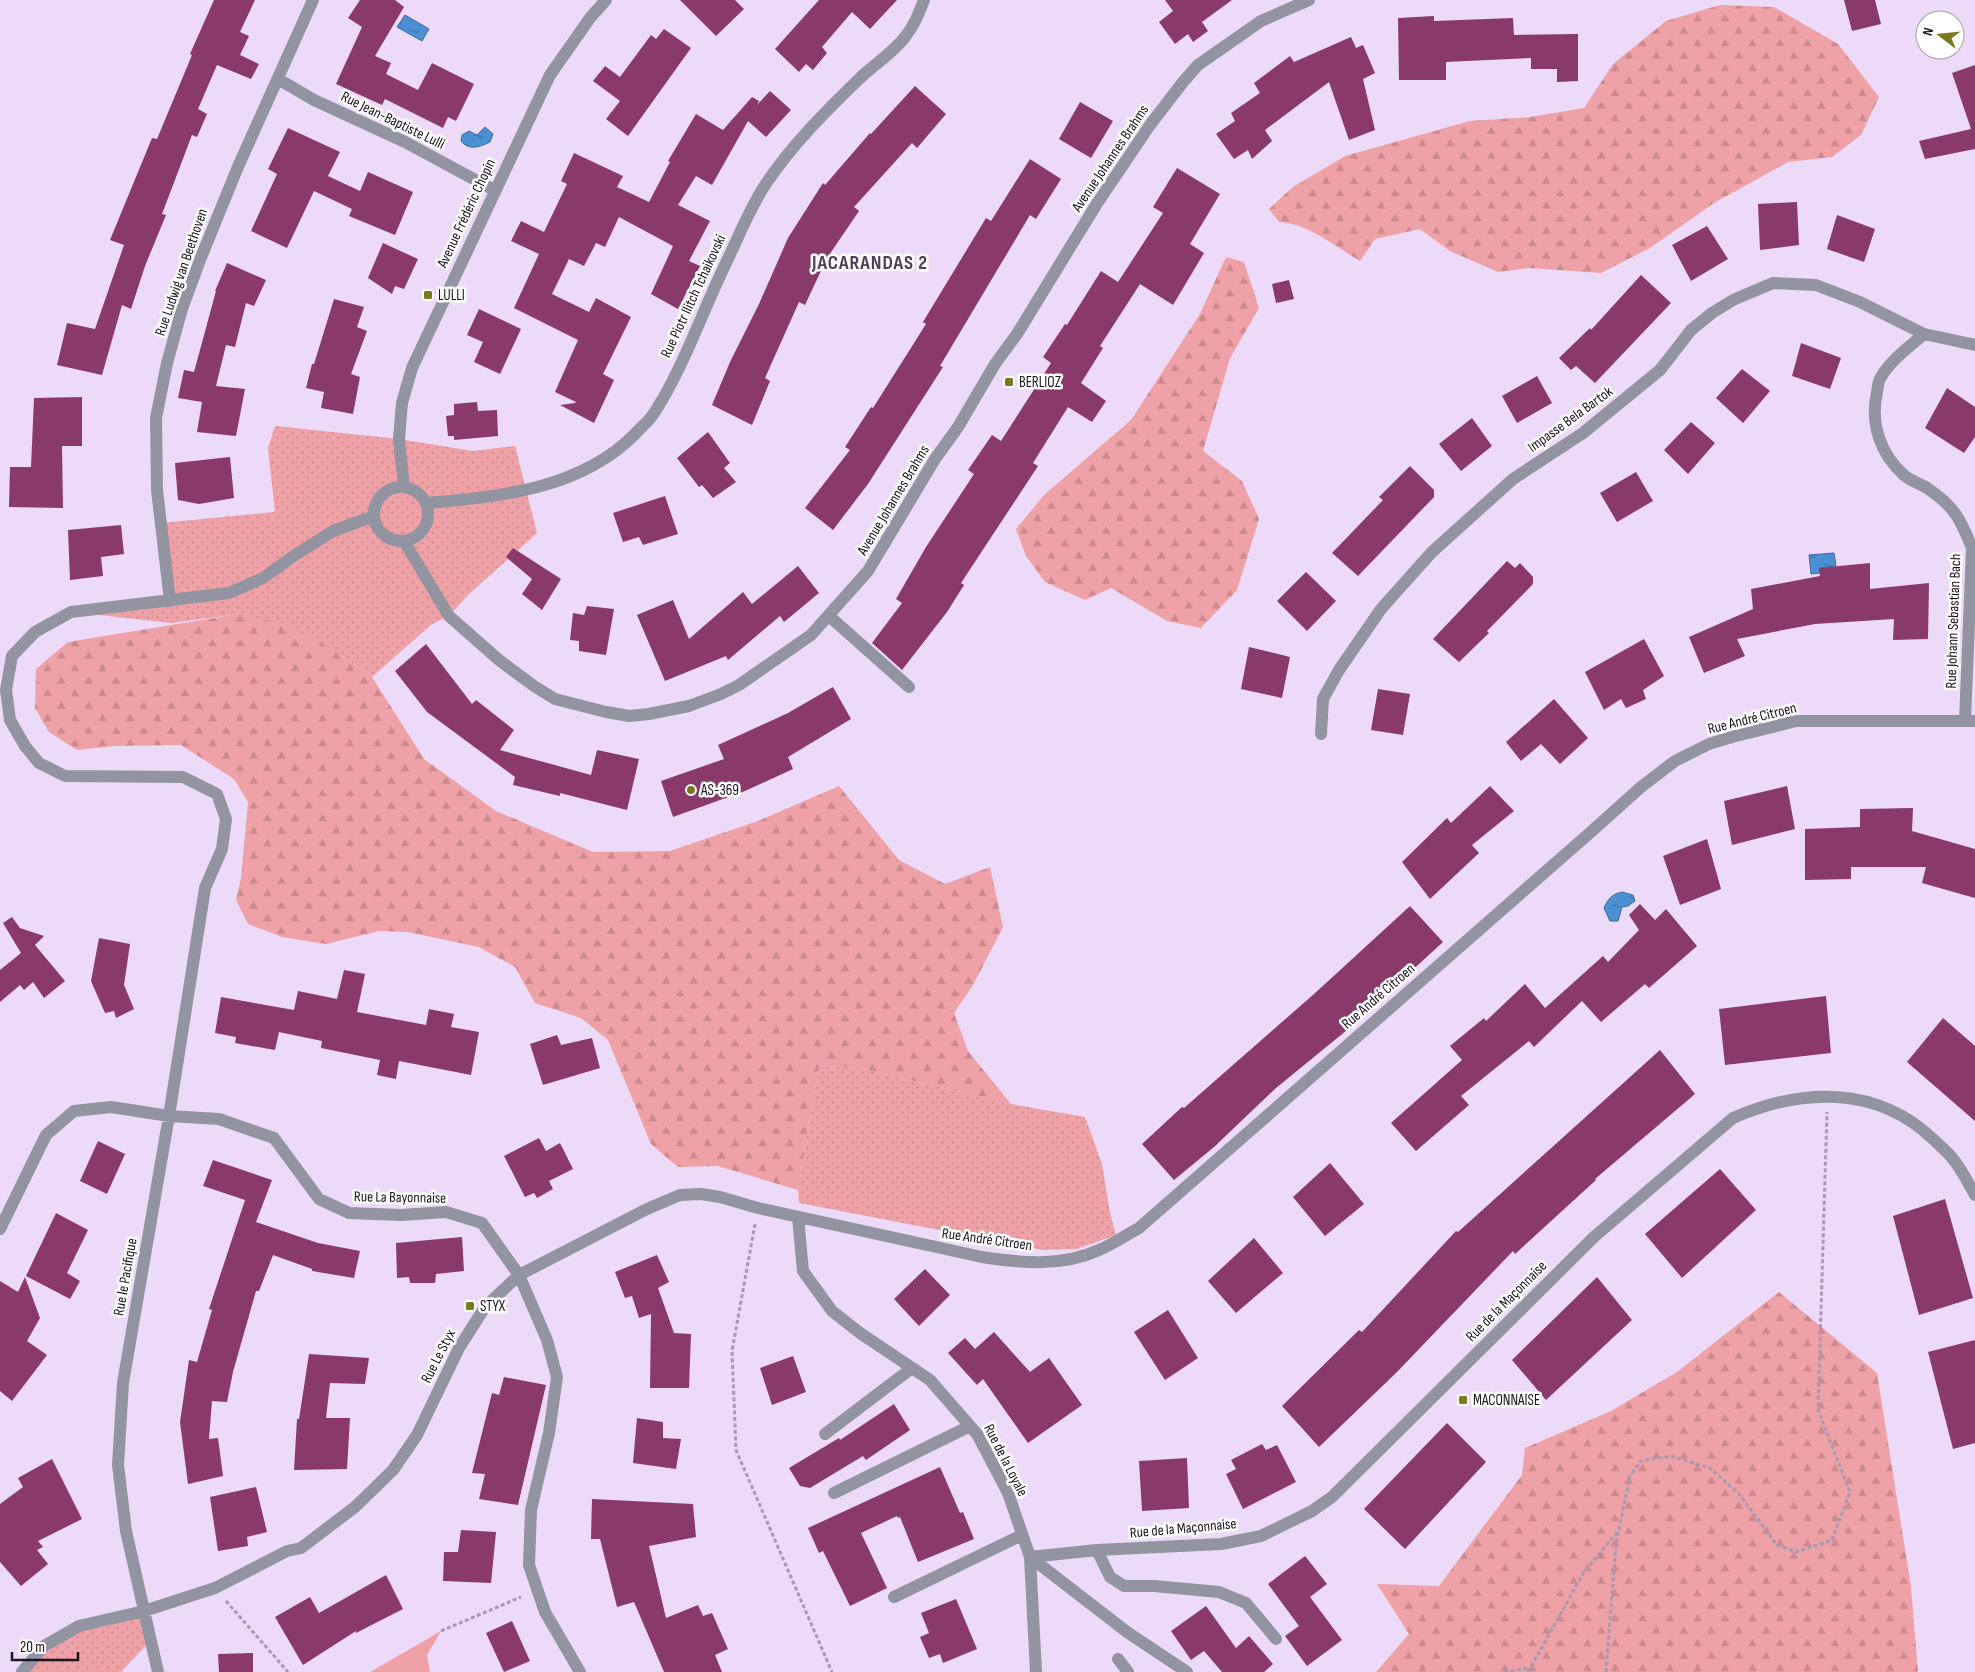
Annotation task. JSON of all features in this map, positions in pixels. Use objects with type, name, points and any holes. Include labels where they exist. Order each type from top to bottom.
[{"type":"street","name":"Rue Ludwig van Beethoven","points":[[170,601],[156,481],[156,418],[167,363],[182,309],[200,260],[237,169],[313,0]]},
{"type":"street","name":"Avenue Frédéric Chopin","points":[[404,486],[400,433],[402,403],[412,368],[494,190],[550,75],[590,18],[606,0]]},
{"type":"street","name":"Rue Piotr Ilitch Tchaikovski","points":[[426,503],[467,500],[524,490],[564,479],[601,461],[624,446],[651,417],[671,382],[717,282],[767,182],[821,116],[906,36],[924,0]]},
{"type":"street","name":"Avenue Johannes Brahms","points":[[404,541],[449,616],[493,655],[534,686],[555,698],[606,712],[629,716],[649,714],[689,706],[721,694],[752,677],[811,635],[872,565],[935,459],[958,427],[995,364],[1017,334],[1096,206],[1150,125],[1198,65],[1261,21],[1309,0]]},
{"type":"street","name":"Rue Jean-Baptiste Lulli","points":[[278,79],[314,100],[406,142],[494,190]]},
{"type":"street","name":"Impasse Bela Bartok","points":[[1321,734],[1324,699],[1338,670],[1381,609],[1432,552],[1513,479],[1583,433],[1660,370],[1691,330],[1712,313],[1732,300],[1774,283],[1816,285],[1860,302],[1924,334]]},
{"type":"street","points":[[1924,334],[1975,345]]},
{"type":"street","name":"Rue Johann Sebastian Bach","points":[[1924,334],[1895,360],[1880,378],[1873,408],[1879,439],[1889,460],[1905,477],[1926,487],[1949,504],[1962,522],[1972,548],[1970,721]]},
{"type":"street","points":[[404,486],[418,492],[426,503],[428,512],[424,528],[412,538],[404,541],[387,537],[381,532],[374,516],[374,508],[382,494],[388,489],[404,486]]},
{"type":"street","name":"Rue le Pacifique","points":[[158,1672],[126,1531],[118,1465],[123,1383],[169,1116],[205,888],[222,848],[226,819],[217,794],[183,777],[65,776],[39,763],[10,720],[6,690],[12,656],[35,632],[71,612],[229,593],[263,578],[333,531],[374,516]]},
{"type":"street","points":[[829,616],[909,687]]},
{"type":"street","name":"Rue André Citroen","points":[[798,1217],[938,1249],[1018,1262],[1061,1261],[1099,1251],[1139,1228],[1606,818],[1675,761],[1709,744],[1796,720],[1970,721]]},
{"type":"street","name":"Rue de la Maçonnaise","points":[[1030,1557],[1097,1550],[1221,1544],[1261,1536],[1312,1511],[1332,1496],[1594,1237],[1732,1118],[1760,1106],[1785,1100],[1841,1096],[1882,1105],[1903,1115],[1924,1130],[1953,1158],[1975,1195]]},
{"type":"street","name":"Rue La Bayonnaise","points":[[0,1229],[46,1136],[74,1111],[111,1107],[169,1116],[219,1119],[274,1138],[318,1198],[349,1213],[401,1215],[446,1212],[482,1223],[519,1275],[547,1340],[557,1377],[549,1434],[531,1510],[529,1565],[545,1612],[580,1672]]},
{"type":"street","name":"Rue Le Styx","points":[[22,1672],[44,1646],[80,1626],[144,1611],[214,1588],[287,1550],[301,1548],[355,1507],[393,1470],[417,1435],[459,1348],[479,1316],[485,1307],[519,1275],[647,1209],[680,1195],[701,1194],[720,1197],[798,1217]]},
{"type":"street","name":"Rue de la Loyale","points":[[798,1217],[803,1272],[832,1310],[860,1333],[930,1380],[977,1434],[1008,1493],[1030,1557],[1036,1672]]},
{"type":"street","points":[[825,1434],[912,1368]]},
{"type":"street","points":[[834,1493],[970,1426]]},
{"type":"street","points":[[894,1598],[1022,1535]]},
{"type":"street","points":[[1097,1550],[1110,1577],[1124,1586],[1154,1586],[1219,1592],[1246,1603],[1276,1639]]},
{"type":"street","points":[[1030,1557],[1127,1632],[1187,1672]]},
{"type":"street","points":[[1118,1659],[1128,1672]]},
{"type":"path","points":[[1606,1672],[1616,1544],[1630,1476],[1641,1461],[1671,1456],[1710,1468],[1739,1494],[1777,1545],[1796,1552],[1832,1540],[1850,1492],[1818,1410],[1827,1097]]},
{"type":"path","points":[[758,1208],[732,1351],[736,1450],[832,1672]]},
{"type":"path","points":[[1528,1672],[1584,1572],[1620,1530]]},
{"type":"path","points":[[214,1588],[288,1672]]},
{"type":"path","points":[[441,1631],[538,1590]]},
{"type":"path","points":[[1504,1672],[1531,1668]]},
{"type":"green space","points":[[1720,5],[1774,7],[1838,44],[1879,97],[1861,135],[1832,157],[1788,162],[1714,203],[1650,248],[1601,273],[1529,268],[1498,272],[1450,251],[1420,229],[1375,239],[1360,261],[1310,231],[1289,223],[1279,222],[1269,209],[1293,187],[1345,156],[1470,121],[1530,117],[1584,108],[1613,64],[1666,21]]},
{"type":"green space","points":[[1226,257],[1244,262],[1259,308],[1230,358],[1203,451],[1242,481],[1259,519],[1237,590],[1201,628],[1167,621],[1111,588],[1085,600],[1045,582],[1026,556],[1016,529],[1044,495],[1131,420],[1200,314]]},
{"type":"green space","points":[[275,426],[399,439],[473,451],[515,446],[537,533],[468,595],[449,616],[432,624],[372,677],[342,656],[238,614],[172,623],[71,612],[170,601],[161,523],[275,512],[268,448]]},
{"type":"green space","points":[[238,614],[283,624],[342,656],[372,677],[424,759],[496,811],[593,852],[670,851],[758,821],[839,786],[899,860],[945,884],[990,867],[1003,927],[973,985],[954,1013],[968,1051],[1011,1104],[859,1068],[819,1066],[798,1190],[718,1166],[678,1167],[651,1144],[608,1040],[581,1018],[535,1003],[515,967],[479,947],[408,932],[379,931],[326,944],[282,937],[248,924],[236,900],[241,878],[248,802],[234,779],[181,745],[114,746],[77,750],[49,732],[35,708],[36,669],[68,642]]},
{"type":"green space","points":[[819,1066],[859,1068],[1011,1104],[1085,1117],[1102,1164],[1110,1213],[1116,1235],[1076,1249],[1043,1250],[799,1203],[798,1190]]},
{"type":"green space","points":[[1779,1292],[1877,1373],[1911,1587],[1918,1672],[1376,1672],[1409,1634],[1377,1584],[1439,1586],[1522,1475],[1525,1448],[1611,1411],[1677,1372]]},
{"type":"green space","points":[[144,1611],[151,1640],[121,1672],[22,1672],[79,1626]]},
{"type":"green space","points":[[441,1631],[427,1655],[430,1672],[370,1672]]},
{"type":"water","points":[[405,15],[429,29],[422,41],[397,27]]},
{"type":"water","points":[[485,127],[493,134],[490,142],[479,147],[471,147],[461,141],[462,135],[469,131],[477,135]]},
{"type":"water","points":[[1834,553],[1836,566],[1819,568],[1820,573],[1811,574],[1809,555]]},
{"type":"water","points":[[1622,892],[1633,895],[1635,901],[1628,906],[1622,907],[1618,921],[1610,921],[1604,908],[1611,897]]},
{"type":"building","points":[[214,0],[255,0],[240,32],[249,36],[240,55],[259,64],[251,79],[217,65],[198,109],[207,114],[197,137],[192,135],[162,214],[166,215],[145,266],[131,309],[122,305],[102,375],[57,365],[67,323],[95,329],[124,245],[110,240],[152,138],[157,139],[192,55],[190,54]]},
{"type":"building","points":[[360,0],[395,0],[404,7],[375,56],[391,63],[386,74],[418,90],[432,63],[474,84],[456,121],[448,117],[443,128],[385,99],[382,105],[336,84],[362,27],[348,18]]},
{"type":"building","points":[[680,0],[735,0],[744,9],[716,36]]},
{"type":"building","points":[[819,0],[897,0],[870,29],[852,12],[822,47],[827,53],[813,70],[806,64],[799,72],[775,49]]},
{"type":"building","points":[[1165,0],[1232,0],[1202,22],[1208,31],[1193,42],[1188,34],[1175,44],[1159,22],[1173,11]]},
{"type":"building","points":[[1844,0],[1875,0],[1881,24],[1852,31]]},
{"type":"building","points":[[1434,16],[1434,21],[1513,18],[1514,35],[1578,34],[1578,81],[1557,82],[1557,69],[1531,69],[1531,58],[1446,62],[1446,80],[1399,80],[1398,18]]},
{"type":"building","points":[[664,29],[691,48],[628,136],[606,119],[620,101],[593,81],[605,66],[620,77],[651,35],[656,39]]},
{"type":"building","points":[[1351,37],[1356,48],[1363,45],[1375,73],[1363,79],[1375,130],[1349,140],[1329,82],[1265,130],[1272,141],[1252,159],[1248,150],[1234,159],[1216,134],[1235,121],[1231,113],[1260,93],[1254,83],[1290,56],[1294,62]]},
{"type":"building","points":[[1975,65],[1975,149],[1925,159],[1919,141],[1971,129],[1952,73]]},
{"type":"building","points":[[915,86],[946,114],[917,148],[912,143],[854,207],[859,211],[827,258],[805,305],[799,302],[765,378],[770,381],[752,425],[712,405],[788,238],[823,183],[825,185],[870,133]]},
{"type":"building","points":[[770,91],[791,110],[766,137],[748,121],[712,185],[696,176],[678,205],[710,221],[689,261],[700,266],[678,309],[651,294],[673,246],[619,217],[605,247],[596,243],[584,266],[569,259],[552,294],[589,312],[596,298],[631,317],[603,374],[614,380],[594,423],[560,405],[576,402],[555,392],[578,340],[514,308],[539,254],[511,241],[521,221],[544,232],[567,184],[561,181],[574,153],[623,176],[617,187],[649,202],[670,162],[668,161],[696,114],[723,130],[752,97],[759,101],[757,105]]},
{"type":"building","points":[[1080,102],[1113,121],[1091,158],[1059,139]]},
{"type":"building","points":[[288,128],[340,152],[328,176],[360,191],[368,172],[413,192],[395,235],[349,216],[352,209],[314,191],[287,248],[251,231],[277,174],[268,169]]},
{"type":"building","points":[[1030,159],[1061,179],[1036,219],[1030,215],[940,366],[943,367],[868,484],[833,530],[805,508],[850,450],[845,447],[871,407],[873,408],[926,324],[923,322],[986,218],[991,221]]},
{"type":"building","points":[[1177,168],[1220,194],[1190,244],[1204,253],[1173,305],[1140,284],[1100,346],[1103,348],[1081,383],[1106,401],[1092,422],[1068,407],[1033,463],[1038,466],[961,583],[964,585],[947,612],[902,670],[872,643],[902,603],[896,599],[926,547],[974,474],[968,470],[992,435],[1001,441],[1051,363],[1043,357],[1065,324],[1067,325],[1101,271],[1118,282],[1163,213],[1153,207]]},
{"type":"building","points":[[1797,202],[1799,245],[1760,250],[1758,204]]},
{"type":"building","points":[[1837,215],[1875,229],[1864,262],[1827,249]]},
{"type":"building","points":[[1707,226],[1728,259],[1691,281],[1672,245]]},
{"type":"building","points":[[383,243],[418,259],[404,289],[395,286],[392,294],[368,278]]},
{"type":"building","points":[[227,263],[266,280],[254,306],[246,303],[235,347],[226,345],[216,386],[245,389],[236,436],[197,432],[202,402],[178,398],[184,370],[194,372],[215,291]]},
{"type":"building","points":[[1641,275],[1671,303],[1595,383],[1576,366],[1571,370],[1559,358],[1590,328],[1591,330]]},
{"type":"building","points":[[1289,280],[1294,299],[1276,303],[1272,284]]},
{"type":"building","points":[[334,299],[364,307],[357,327],[367,331],[351,374],[360,377],[353,414],[321,408],[324,392],[306,388]]},
{"type":"building","points":[[479,309],[521,329],[500,374],[474,362],[483,342],[467,335]]},
{"type":"building","points":[[1801,343],[1841,358],[1830,389],[1792,376]]},
{"type":"building","points":[[1742,369],[1770,391],[1743,423],[1716,398]]},
{"type":"building","points":[[1537,376],[1552,403],[1517,423],[1502,396]]},
{"type":"building","points":[[1947,388],[1975,407],[1975,437],[1964,453],[1925,428]]},
{"type":"building","points":[[82,397],[82,446],[62,446],[63,508],[9,507],[10,467],[31,467],[34,398]]},
{"type":"building","points":[[477,402],[478,411],[497,410],[498,436],[454,440],[454,436],[448,436],[446,416],[454,415],[454,404]]},
{"type":"building","points":[[1472,418],[1492,446],[1461,471],[1439,444]]},
{"type":"building","points":[[1691,422],[1715,443],[1688,474],[1664,450]]},
{"type":"building","points":[[708,432],[730,463],[724,468],[736,482],[713,498],[702,485],[699,487],[677,458]]},
{"type":"building","points":[[230,457],[234,498],[199,504],[178,500],[175,463]]},
{"type":"building","points":[[1410,466],[1434,490],[1434,497],[1358,576],[1332,553],[1383,500],[1379,497]]},
{"type":"building","points":[[1636,472],[1653,501],[1617,522],[1600,493]]},
{"type":"building","points":[[665,496],[678,534],[643,545],[639,537],[623,542],[613,513]]},
{"type":"building","points":[[121,525],[124,554],[101,557],[103,576],[70,580],[68,530]]},
{"type":"building","points":[[513,548],[561,579],[542,610],[522,594],[532,579],[506,557]]},
{"type":"building","points":[[1507,561],[1515,568],[1520,563],[1533,577],[1533,584],[1487,631],[1489,633],[1459,662],[1433,639]]},
{"type":"building","points":[[1870,563],[1870,589],[1929,583],[1928,639],[1893,640],[1894,619],[1815,624],[1737,639],[1745,656],[1704,673],[1689,637],[1753,609],[1751,589],[1820,576],[1819,568]]},
{"type":"building","points":[[798,566],[819,593],[784,622],[780,616],[728,660],[726,656],[665,681],[637,615],[673,600],[689,639],[743,592],[752,604]]},
{"type":"building","points":[[1306,572],[1336,601],[1307,631],[1277,601]]},
{"type":"building","points":[[587,606],[614,609],[606,655],[579,651],[579,641],[570,640],[573,613],[584,615]]},
{"type":"building","points":[[1644,639],[1664,676],[1643,690],[1646,699],[1626,708],[1621,699],[1604,710],[1585,672]]},
{"type":"building","points":[[426,644],[472,704],[476,700],[514,730],[500,750],[591,775],[597,750],[639,759],[627,810],[560,793],[560,796],[513,785],[515,777],[427,712],[395,671]]},
{"type":"building","points":[[1249,647],[1290,657],[1282,698],[1241,689]]},
{"type":"building","points":[[833,687],[851,719],[788,757],[793,769],[745,791],[673,817],[661,781],[724,759],[718,745],[788,713]]},
{"type":"building","points":[[1378,689],[1410,694],[1403,735],[1371,730]]},
{"type":"building","points":[[1554,699],[1588,738],[1560,764],[1541,744],[1521,761],[1506,742]]},
{"type":"building","points":[[1490,786],[1514,811],[1472,845],[1479,853],[1430,899],[1402,862],[1447,818],[1451,823]]},
{"type":"building","points":[[1787,786],[1795,829],[1732,845],[1724,801]]},
{"type":"building","points":[[1913,808],[1912,831],[1975,849],[1975,898],[1922,883],[1926,867],[1851,867],[1851,879],[1805,880],[1805,829],[1860,827],[1860,809]]},
{"type":"building","points":[[1707,839],[1721,889],[1680,905],[1663,856]]},
{"type":"building","points":[[1640,904],[1655,920],[1666,909],[1697,946],[1649,988],[1645,984],[1601,1022],[1582,1001],[1534,1047],[1529,1041],[1461,1096],[1469,1105],[1416,1151],[1391,1123],[1462,1060],[1450,1046],[1484,1018],[1486,1021],[1525,984],[1545,1008],[1603,956],[1608,962],[1639,930],[1629,915]]},
{"type":"building","points":[[1410,906],[1443,942],[1347,1030],[1276,1088],[1214,1147],[1174,1180],[1142,1144],[1182,1107],[1184,1108],[1314,994]]},
{"type":"building","points":[[12,917],[20,928],[44,936],[35,945],[65,981],[44,998],[33,982],[24,990],[20,985],[0,1002],[0,970],[21,953],[3,923]]},
{"type":"building","points":[[99,938],[130,944],[124,985],[134,1009],[116,1018],[114,1011],[105,1013],[91,981]]},
{"type":"building","points":[[344,970],[365,974],[357,1012],[426,1025],[429,1009],[454,1014],[451,1027],[479,1032],[471,1075],[399,1061],[396,1079],[377,1075],[380,1060],[321,1048],[322,1041],[279,1032],[275,1050],[235,1043],[236,1037],[215,1033],[221,997],[294,1010],[298,991],[337,999]]},
{"type":"building","points":[[1826,996],[1831,1053],[1725,1065],[1719,1009]]},
{"type":"building","points":[[1943,1018],[1975,1046],[1975,1121],[1907,1062]]},
{"type":"building","points":[[557,1035],[561,1045],[592,1038],[600,1068],[543,1085],[530,1044]]},
{"type":"building","points":[[1660,1050],[1695,1094],[1595,1179],[1515,1254],[1513,1251],[1397,1372],[1319,1447],[1282,1406],[1359,1330],[1362,1332],[1456,1231],[1458,1232]]},
{"type":"building","points":[[539,1138],[546,1151],[560,1143],[573,1169],[549,1181],[553,1189],[537,1198],[534,1193],[525,1197],[504,1156]]},
{"type":"building","points":[[98,1141],[125,1154],[107,1194],[80,1181]]},
{"type":"building","points":[[213,1160],[272,1180],[256,1222],[318,1243],[360,1251],[354,1278],[312,1271],[312,1269],[273,1255],[259,1291],[256,1291],[233,1372],[227,1402],[212,1401],[209,1439],[218,1438],[223,1476],[188,1484],[180,1422],[189,1360],[197,1362],[212,1310],[209,1309],[245,1200],[203,1186]]},
{"type":"building","points":[[1330,1163],[1364,1204],[1325,1236],[1293,1197]]},
{"type":"building","points":[[1720,1169],[1756,1210],[1682,1278],[1645,1234]]},
{"type":"building","points":[[1945,1199],[1973,1298],[1919,1315],[1893,1216]]},
{"type":"building","points":[[56,1213],[88,1230],[67,1273],[80,1281],[70,1299],[26,1276]]},
{"type":"building","points":[[462,1237],[464,1271],[436,1274],[435,1283],[410,1283],[409,1277],[397,1278],[396,1243]]},
{"type":"building","points":[[1254,1238],[1283,1273],[1236,1313],[1208,1281]]},
{"type":"building","points":[[657,1255],[669,1282],[658,1288],[674,1333],[691,1334],[689,1388],[650,1388],[651,1314],[639,1318],[632,1296],[625,1298],[615,1272]]},
{"type":"building","points":[[925,1269],[950,1295],[919,1326],[894,1299]]},
{"type":"building","points":[[25,1277],[40,1318],[27,1341],[47,1355],[12,1401],[0,1391],[0,1281],[18,1292]]},
{"type":"building","points":[[1597,1277],[1632,1320],[1546,1400],[1512,1360]]},
{"type":"building","points":[[1168,1310],[1198,1358],[1165,1380],[1134,1332]]},
{"type":"building","points":[[994,1332],[1030,1372],[1049,1358],[1082,1405],[1028,1443],[983,1379],[977,1385],[948,1353],[965,1338],[975,1349]]},
{"type":"building","points":[[1975,1340],[1975,1443],[1953,1449],[1928,1352]]},
{"type":"building","points":[[309,1354],[369,1358],[365,1384],[330,1383],[326,1418],[350,1418],[347,1469],[294,1470],[297,1419],[299,1419]]},
{"type":"building","points":[[793,1356],[806,1392],[772,1405],[760,1368]]},
{"type":"building","points":[[504,1377],[546,1385],[518,1505],[479,1499],[485,1474],[472,1473],[492,1393],[499,1395]]},
{"type":"building","points":[[894,1404],[910,1430],[866,1460],[863,1456],[810,1488],[800,1486],[789,1468],[839,1438],[840,1440]]},
{"type":"building","points":[[637,1418],[663,1422],[663,1438],[681,1439],[676,1469],[633,1463]]},
{"type":"building","points":[[1447,1423],[1486,1462],[1405,1549],[1364,1509]]},
{"type":"building","points":[[1262,1444],[1266,1450],[1277,1445],[1296,1482],[1243,1509],[1226,1474],[1236,1469],[1231,1460]]},
{"type":"building","points":[[1187,1458],[1189,1508],[1142,1511],[1139,1461]]},
{"type":"building","points":[[52,1459],[82,1519],[38,1541],[43,1547],[37,1550],[48,1564],[21,1586],[0,1562],[0,1504],[23,1487],[18,1478]]},
{"type":"building","points":[[940,1467],[960,1513],[963,1512],[974,1539],[918,1562],[900,1517],[898,1518],[897,1516],[861,1533],[887,1588],[850,1606],[823,1551],[819,1553],[808,1528]]},
{"type":"building","points":[[256,1487],[267,1532],[247,1537],[248,1546],[218,1551],[210,1497]]},
{"type":"building","points":[[592,1499],[693,1504],[696,1537],[649,1546],[666,1618],[698,1605],[703,1616],[712,1613],[728,1649],[715,1655],[722,1672],[664,1672],[634,1602],[617,1607],[600,1539],[591,1539]]},
{"type":"building","points":[[461,1530],[496,1532],[491,1583],[443,1581],[444,1552],[458,1552]]},
{"type":"building","points":[[1305,1556],[1327,1584],[1310,1597],[1342,1640],[1307,1666],[1285,1636],[1299,1626],[1268,1584]]},
{"type":"building","points":[[386,1575],[403,1609],[356,1633],[356,1631],[303,1665],[275,1617],[310,1597],[319,1613]]},
{"type":"building","points":[[956,1599],[977,1649],[943,1663],[940,1654],[929,1658],[920,1637],[929,1633],[921,1613]]},
{"type":"building","points":[[1206,1606],[1236,1648],[1249,1636],[1273,1664],[1264,1672],[1222,1672],[1204,1651],[1191,1660],[1171,1631]]},
{"type":"building","points":[[512,1621],[530,1661],[504,1672],[486,1633]]},
{"type":"building","points":[[253,1653],[253,1672],[219,1672],[218,1654]]},
{"type":"place","name":"LULLI","points":[[428,295]]},
{"type":"place","name":"BERLIOZ","points":[[1009,382]]},
{"type":"place","name":"AS-369","points":[[691,790]]},
{"type":"place","name":"STYX","points":[[470,1306]]},
{"type":"place","name":"MACONNAISE","points":[[1463,1400]]},
{"type":"district","name":"JACARANDAS 2","points":[[870,262]]}]
